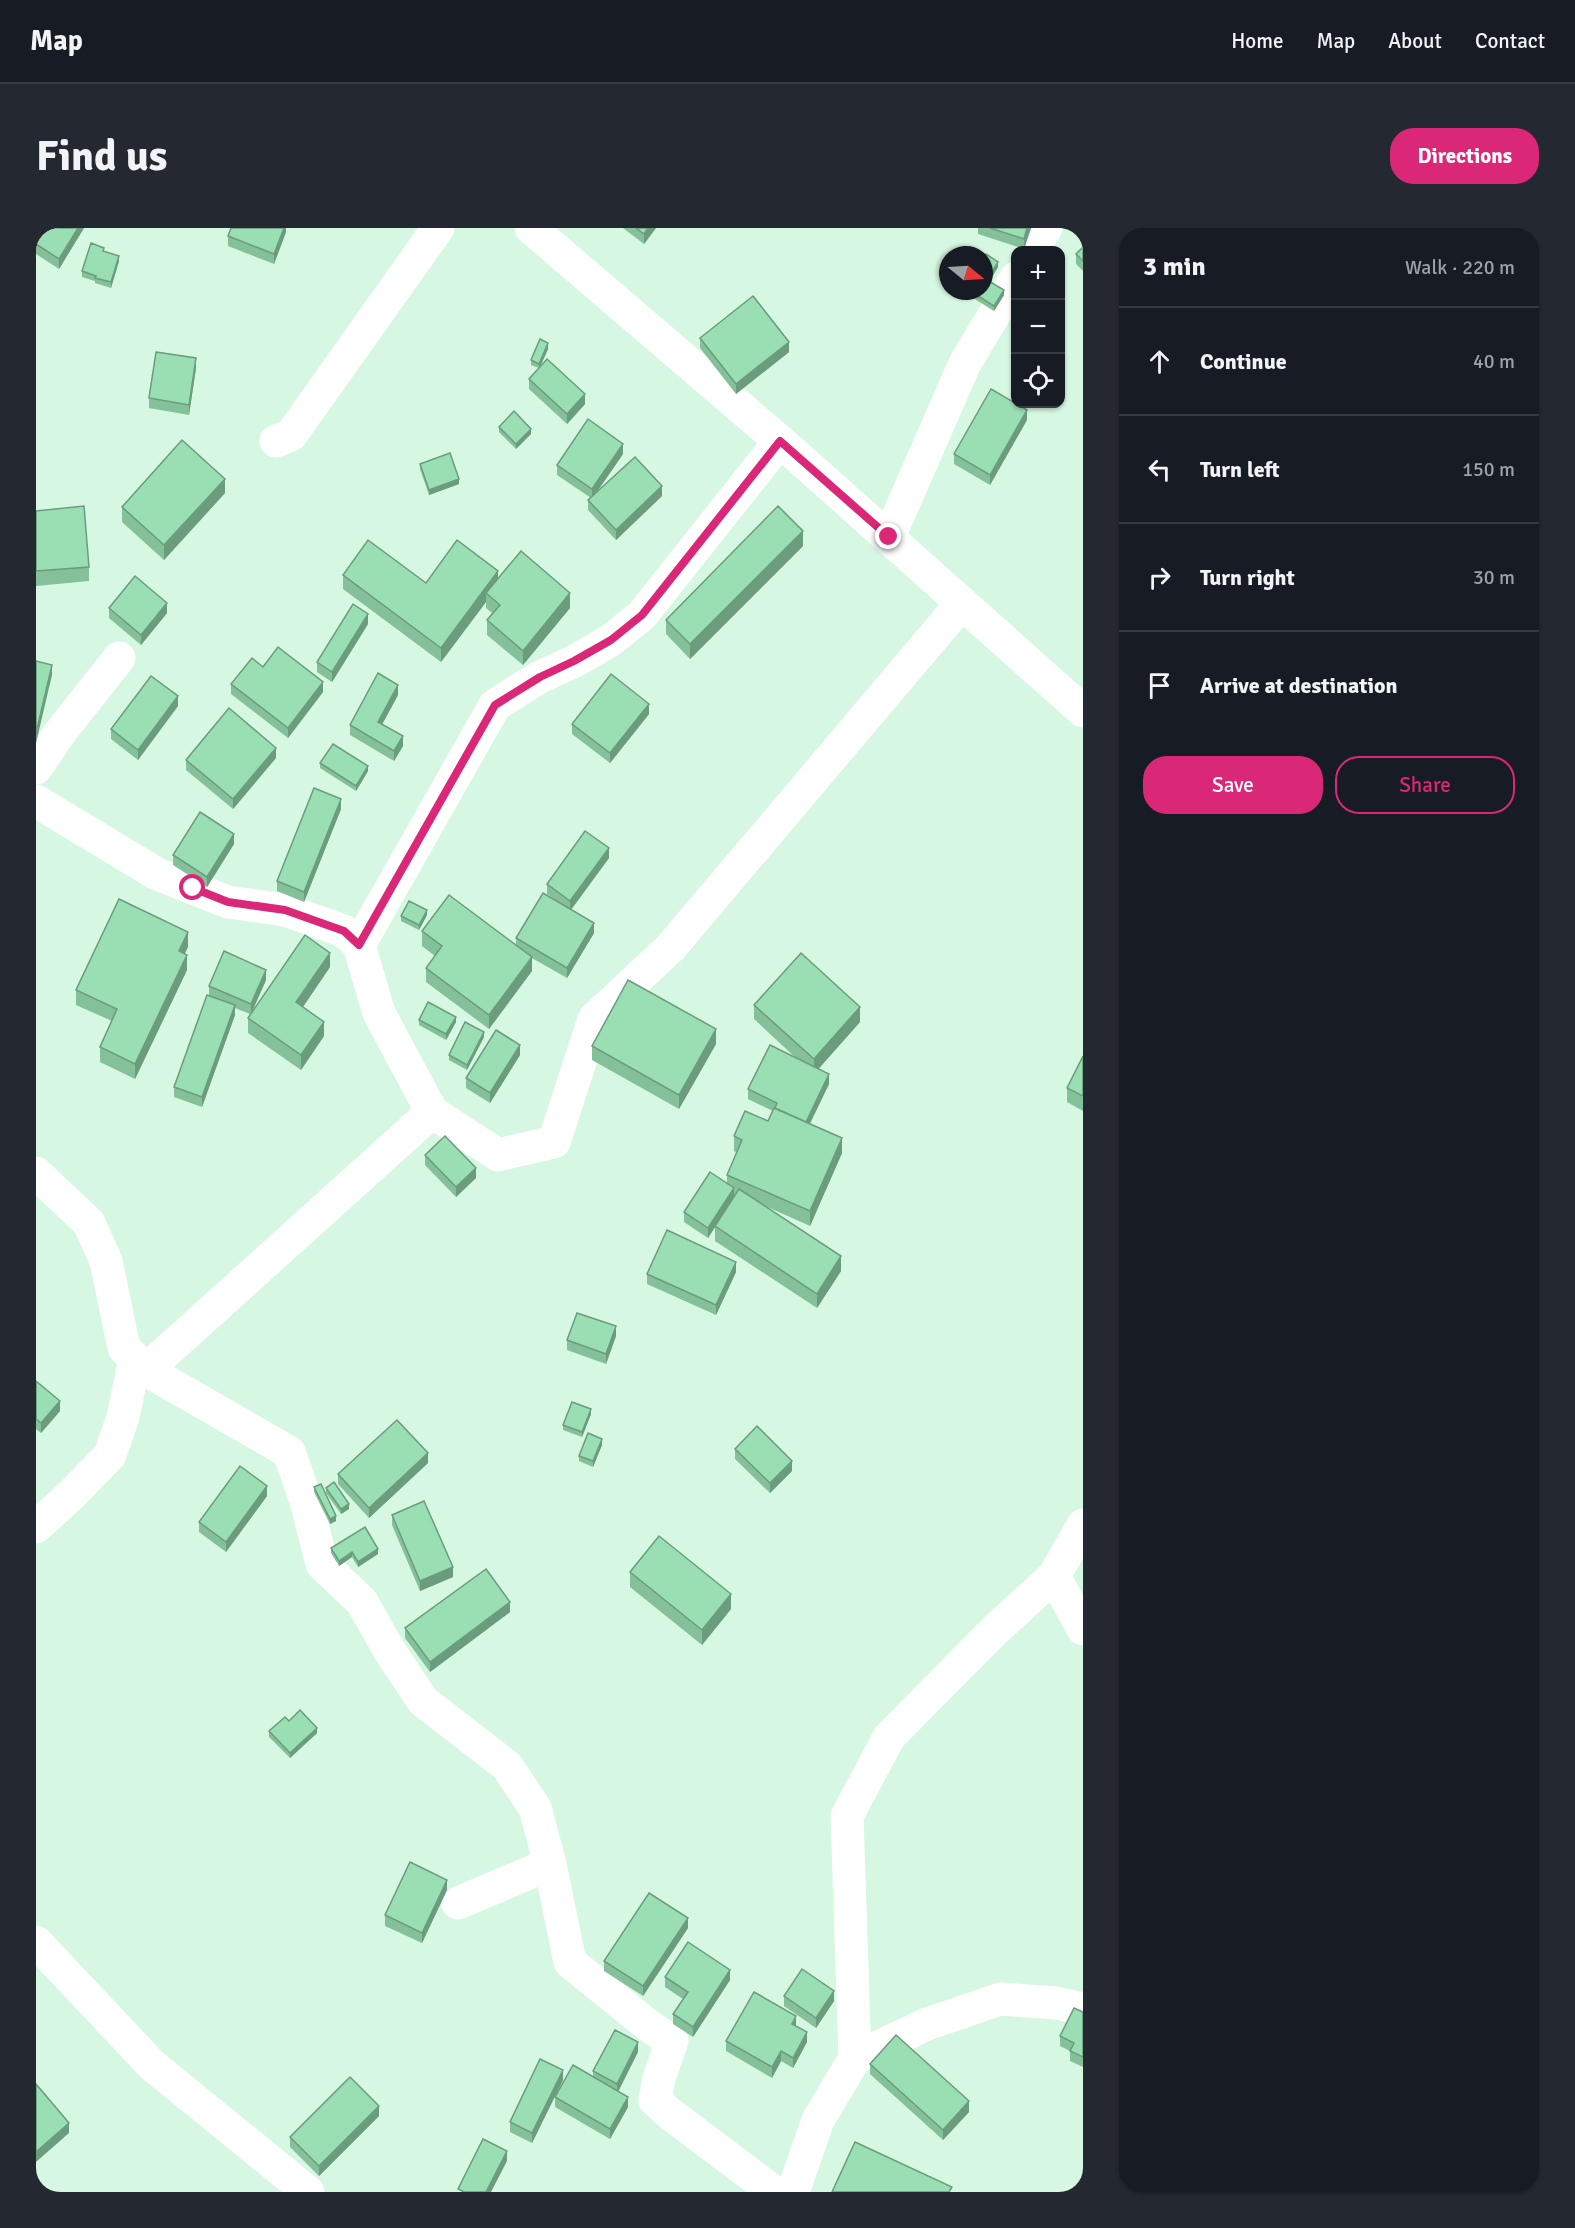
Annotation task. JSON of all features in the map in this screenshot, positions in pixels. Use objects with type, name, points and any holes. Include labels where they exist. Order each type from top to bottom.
[{"type":"street","points":[[276,441],[291,435],[438,228]]},
{"type":"street","points":[[531,228],[780,441],[1083,711]]},
{"type":"street","points":[[1035,246],[1046,228]]},
{"type":"street","points":[[889,537],[965,363],[1011,286]]},
{"type":"street","points":[[359,945],[495,705],[540,677],[611,640],[642,615],[780,441]]},
{"type":"street","points":[[36,801],[157,874],[228,902],[285,910],[344,931],[359,945],[379,1013],[432,1112],[498,1155],[554,1142],[594,1018],[670,948],[962,603]]},
{"type":"street","points":[[36,768],[59,734],[118,658]]},
{"type":"street","points":[[36,1527],[110,1455],[141,1365],[432,1112]]},
{"type":"street","points":[[36,1173],[89,1223],[106,1261],[124,1348],[141,1365],[289,1452],[306,1501],[322,1564],[362,1602],[389,1650],[423,1701],[507,1766],[535,1808],[550,1864],[570,1962],[649,2026],[672,2041],[659,2078],[655,2100],[774,2192]]},
{"type":"street","points":[[793,2192],[819,2120],[855,2058],[847,1816],[889,1737],[994,1631],[1054,1576],[1083,1525]]},
{"type":"street","points":[[1054,1576],[1083,1629]]},
{"type":"street","points":[[458,1903],[550,1864]]},
{"type":"street","points":[[36,1942],[152,2065],[306,2191]]},
{"type":"street","points":[[855,2058],[927,2024],[1000,1999],[1056,2003],[1083,2009]]},
{"type":"building","points":[[36,228],[78,228],[59,259],[36,244]]},
{"type":"building","points":[[231,228],[284,228],[274,254],[228,236]]},
{"type":"building","points":[[636,228],[648,228],[644,234]]},
{"type":"building","points":[[990,228],[1027,228],[1024,239]]},
{"type":"building","points":[[91,243],[104,248],[103,251],[119,256],[111,282],[95,278],[96,276],[82,271]]},
{"type":"building","points":[[1083,247],[1083,261],[1076,254]]},
{"type":"building","points":[[993,259],[998,262],[993,270]]},
{"type":"building","points":[[993,284],[1004,290],[994,306],[984,300],[993,300]]},
{"type":"building","points":[[753,296],[789,342],[736,384],[700,338]]},
{"type":"building","points":[[540,339],[548,343],[539,364],[531,360]]},
{"type":"building","points":[[156,352],[196,358],[189,405],[149,398]]},
{"type":"building","points":[[547,359],[585,394],[567,414],[529,379]]},
{"type":"building","points":[[991,389],[1011,401],[1011,408],[1027,410],[990,475],[954,454]]},
{"type":"building","points":[[514,411],[531,429],[516,444],[499,427]]},
{"type":"building","points":[[588,419],[623,444],[592,489],[557,465]]},
{"type":"building","points":[[182,440],[225,479],[164,545],[122,507]]},
{"type":"building","points":[[450,453],[459,479],[429,490],[420,464]]},
{"type":"building","points":[[635,457],[662,486],[616,530],[588,500]]},
{"type":"building","points":[[84,506],[89,567],[36,571],[36,511]]},
{"type":"building","points":[[778,506],[803,531],[690,644],[666,620]]},
{"type":"building","points":[[368,540],[426,583],[457,540],[498,571],[441,648],[343,575]]},
{"type":"building","points":[[521,551],[570,593],[523,651],[487,620],[500,605],[486,593]]},
{"type":"building","points":[[135,576],[167,603],[141,635],[109,608]]},
{"type":"building","points":[[353,604],[368,614],[332,672],[317,662]]},
{"type":"building","points":[[278,647],[323,682],[288,728],[231,684],[252,658],[263,667]]},
{"type":"building","points":[[36,661],[52,665],[36,733]]},
{"type":"building","points":[[378,673],[398,685],[378,722],[403,736],[394,751],[350,725]]},
{"type":"building","points":[[611,674],[649,704],[610,753],[572,724]]},
{"type":"building","points":[[151,676],[178,696],[138,750],[111,729]]},
{"type":"building","points":[[229,708],[276,748],[233,799],[186,760]]},
{"type":"building","points":[[333,744],[368,766],[356,786],[320,763]]},
{"type":"building","points":[[314,788],[341,799],[304,892],[277,881]]},
{"type":"building","points":[[200,812],[234,834],[207,877],[173,855]]},
{"type":"building","points":[[585,831],[609,848],[570,901],[547,884]]},
{"type":"building","points":[[543,893],[594,923],[567,968],[516,938]]},
{"type":"building","points":[[449,895],[532,957],[489,1015],[426,968],[442,946],[422,931]]},
{"type":"building","points":[[119,899],[188,932],[179,951],[187,955],[135,1064],[100,1047],[117,1009],[76,990]]},
{"type":"building","points":[[409,901],[427,910],[419,925],[401,916]]},
{"type":"building","points":[[305,935],[330,953],[296,1002],[324,1022],[301,1055],[248,1018]]},
{"type":"building","points":[[224,951],[266,970],[251,1004],[209,986]]},
{"type":"building","points":[[801,953],[860,1007],[814,1059],[754,1005]]},
{"type":"building","points":[[628,980],[716,1029],[679,1095],[592,1046]]},
{"type":"building","points":[[207,995],[235,1005],[202,1097],[174,1087]]},
{"type":"building","points":[[428,1002],[456,1017],[446,1034],[419,1020]]},
{"type":"building","points":[[465,1022],[484,1032],[467,1065],[449,1055]]},
{"type":"building","points":[[496,1030],[520,1045],[490,1093],[466,1078]]},
{"type":"building","points":[[770,1045],[829,1074],[806,1122],[775,1108],[777,1103],[748,1089]]},
{"type":"building","points":[[1083,1056],[1083,1096],[1067,1088]]},
{"type":"building","points":[[774,1108],[842,1138],[810,1211],[727,1175],[742,1140],[734,1136],[745,1111],[768,1121]]},
{"type":"building","points":[[445,1136],[476,1168],[456,1187],[425,1155]]},
{"type":"building","points":[[710,1172],[734,1188],[708,1228],[684,1212]]},
{"type":"building","points":[[739,1189],[841,1256],[817,1294],[715,1226]]},
{"type":"building","points":[[667,1230],[736,1262],[716,1305],[647,1274]]},
{"type":"building","points":[[577,1313],[616,1326],[606,1354],[567,1340]]},
{"type":"building","points":[[36,1381],[60,1401],[41,1423],[36,1419]]},
{"type":"building","points":[[572,1402],[591,1409],[582,1432],[563,1425]]},
{"type":"building","points":[[397,1420],[428,1453],[369,1508],[338,1474]]},
{"type":"building","points":[[757,1426],[792,1461],[770,1483],[735,1449]]},
{"type":"building","points":[[588,1433],[602,1439],[593,1461],[579,1456]]},
{"type":"building","points":[[240,1466],[267,1486],[226,1542],[199,1522]]},
{"type":"building","points":[[334,1482],[349,1504],[341,1509],[326,1488]]},
{"type":"building","points":[[321,1484],[336,1516],[330,1519],[314,1487]]},
{"type":"building","points":[[424,1501],[453,1567],[420,1581],[392,1515]]},
{"type":"building","points":[[365,1527],[378,1549],[358,1562],[352,1552],[339,1561],[331,1548]]},
{"type":"building","points":[[659,1536],[731,1594],[702,1630],[630,1572]]},
{"type":"building","points":[[486,1569],[510,1602],[430,1662],[405,1628]]},
{"type":"building","points":[[300,1710],[317,1728],[290,1753],[269,1731],[285,1717],[289,1721]]},
{"type":"building","points":[[410,1862],[447,1880],[422,1933],[385,1915]]},
{"type":"building","points":[[649,1893],[688,1918],[643,1986],[604,1961]]},
{"type":"building","points":[[688,1942],[730,1970],[693,2027],[673,2014],[688,1992],[665,1977]]},
{"type":"building","points":[[802,1969],[834,1991],[816,2018],[784,1996]]},
{"type":"building","points":[[754,1992],[796,2016],[792,2024],[807,2032],[793,2058],[781,2051],[772,2067],[726,2041]]},
{"type":"building","points":[[1074,2008],[1083,2012],[1083,2057],[1070,2051],[1074,2043],[1060,2036]]},
{"type":"building","points":[[615,2030],[638,2042],[617,2084],[593,2071]]},
{"type":"building","points":[[896,2035],[969,2101],[943,2130],[870,2064]]},
{"type":"building","points":[[540,2059],[563,2070],[532,2133],[510,2122]]},
{"type":"building","points":[[573,2065],[628,2097],[610,2129],[555,2097]]},
{"type":"building","points":[[350,2077],[379,2106],[319,2166],[290,2137]]},
{"type":"building","points":[[36,2084],[69,2123],[36,2152]]},
{"type":"building","points":[[483,2139],[507,2151],[486,2192],[464,2192],[458,2189]]},
{"type":"building","points":[[855,2142],[952,2187],[949,2192],[832,2192]]},
{"type":"route","points":[[193,888],[228,902],[285,910],[344,931],[359,945],[495,705],[540,677],[611,640],[642,615],[780,441],[889,537]]}]
